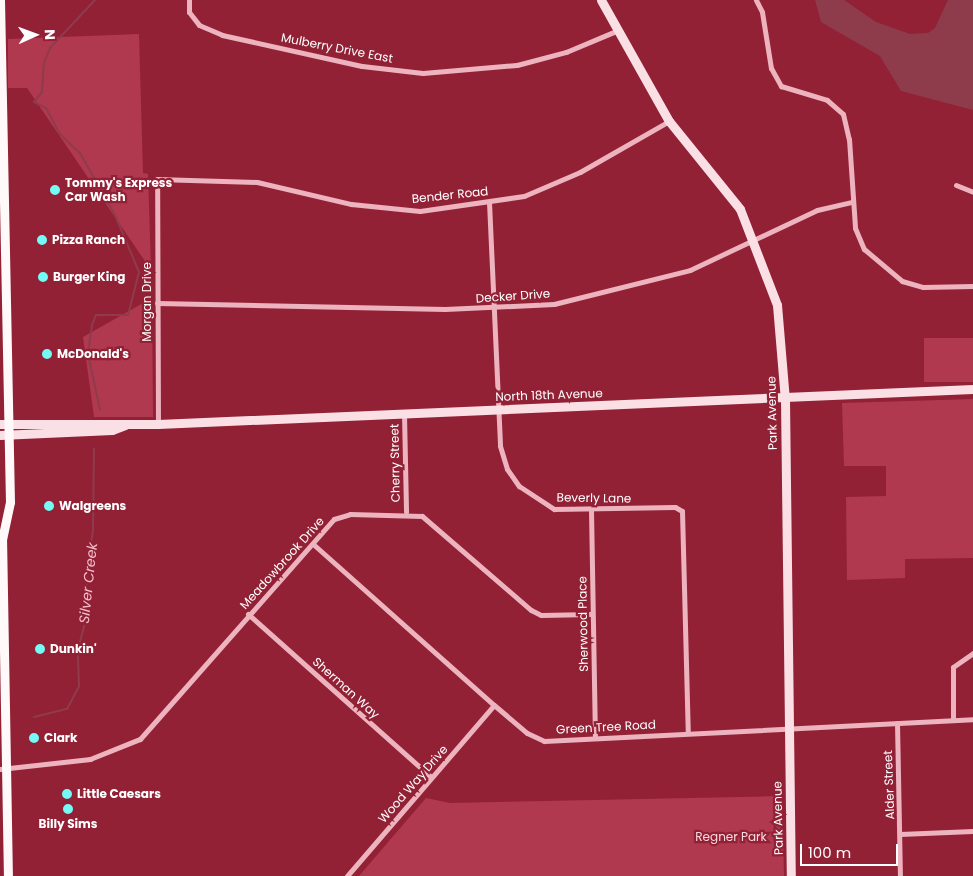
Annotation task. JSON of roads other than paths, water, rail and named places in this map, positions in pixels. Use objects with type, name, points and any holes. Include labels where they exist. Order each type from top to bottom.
[{"type":"main road","points":[[0,0],[5,424],[10,435],[10,502],[2,541]]},
{"type":"main road","points":[[0,526],[2,541],[3,768],[8,876]]},
{"type":"street","name":"Mulberry Drive East","points":[[189,0],[189,12],[199,25],[222,35],[362,66],[423,74],[517,65],[566,52],[616,31]]},
{"type":"street","name":"Park Avenue","points":[[602,0],[616,31],[669,121],[740,209],[753,238],[777,305],[785,400],[791,876]]},
{"type":"street","points":[[756,0],[762,12],[771,68],[781,86],[827,100],[842,114],[850,139],[852,202],[864,249],[882,269],[923,287],[973,286]]},
{"type":"street","name":"Bender Road","points":[[156,179],[257,182],[351,204],[420,210],[524,196],[580,172],[669,121]]},
{"type":"street","name":"Morgan Drive","points":[[156,179],[158,424]]},
{"type":"street","points":[[956,185],[973,192]]},
{"type":"street","name":"Beverly Lane","points":[[489,202],[500,446],[506,469],[519,486],[554,509],[591,510],[675,507],[682,511],[688,733]]},
{"type":"street","name":"Decker Drive","points":[[157,302],[494,308],[554,304],[634,287],[690,270],[753,238],[817,210],[852,202]]},
{"type":"street","name":"North 18th Avenue","points":[[5,424],[112,421],[125,425],[158,424],[785,400],[973,389]]},
{"type":"street","name":"Cherry Street","points":[[404,414],[406,512]]},
{"type":"street","name":"North 18th Avenue","points":[[0,435],[112,430],[125,425]]},
{"type":"street","name":"Sherwood Place","points":[[591,510],[595,737]]},
{"type":"street","name":"Meadowbrook Drive","points":[[3,768],[90,759],[140,739],[248,614],[334,520],[350,514],[406,512],[439,526],[531,610],[541,615],[592,614]]},
{"type":"street","name":"Green Tree Road","points":[[312,544],[494,705],[544,741],[973,719]]},
{"type":"street","name":"Sherman Way","points":[[248,614],[431,777]]},
{"type":"street","points":[[953,720],[953,666],[973,653]]},
{"type":"street","name":"Wood Way Drive","points":[[347,876],[494,705]]},
{"type":"street","name":"Alder Street","points":[[897,723],[900,876]]},
{"type":"street","points":[[900,834],[973,831]]},
{"type":"waterway","name":"Silver Creek","points":[[95,0],[50,48],[44,63],[42,92],[34,102],[46,108],[60,134],[80,153],[115,215],[139,272],[128,315],[96,315],[92,325],[88,354],[100,410]]},
{"type":"waterway","name":"Silver Creek","points":[[34,717],[67,709],[79,686],[78,649],[87,616],[87,570],[93,530],[94,449]]},
{"type":"place","name":"Tommy's Express Car Wash","points":[[55,190]]},
{"type":"place","name":"Pizza Ranch","points":[[42,240]]},
{"type":"place","name":"Burger King","points":[[43,277]]},
{"type":"place","name":"McDonald's","points":[[47,354]]},
{"type":"place","name":"Walgreens","points":[[49,506]]},
{"type":"place","name":"Dunkin'","points":[[40,649]]},
{"type":"place","name":"Clark","points":[[34,738]]},
{"type":"place","name":"Little Caesars","points":[[67,794]]},
{"type":"place","name":"Billy Sims","points":[[68,809]]},
{"type":"park label","name":"Regner Park","points":[[731,837]]}]
